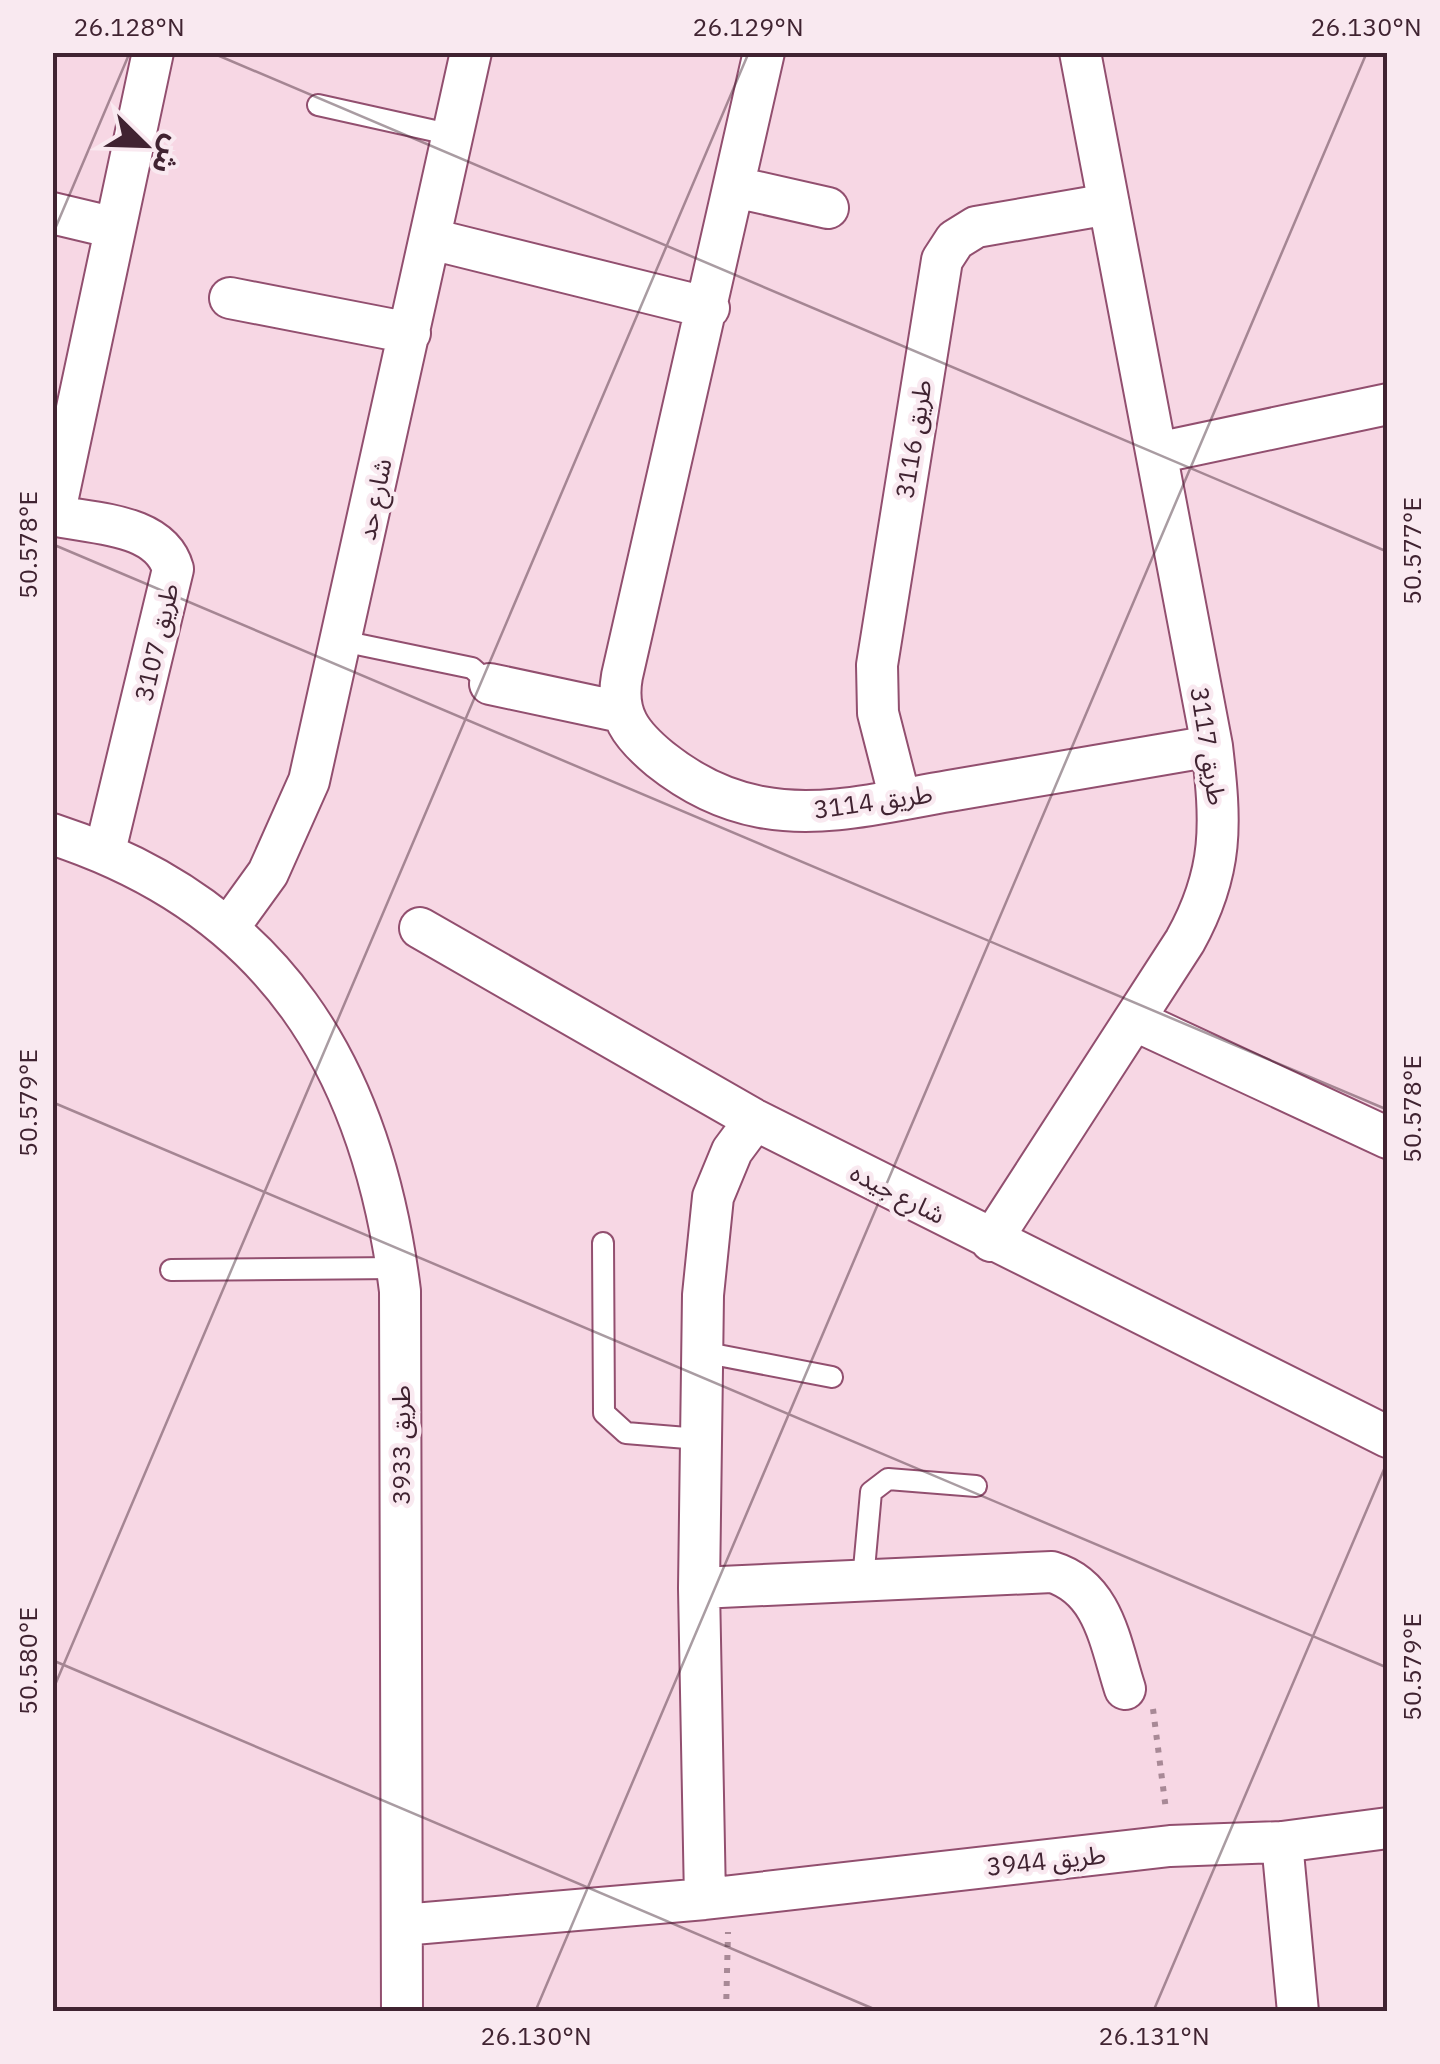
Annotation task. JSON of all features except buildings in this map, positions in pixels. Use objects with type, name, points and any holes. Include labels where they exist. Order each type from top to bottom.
[{"type":"street","points":[[54,515],[152,52]]},
{"type":"street","name":"شارع حد","points":[[229,927],[268,873],[298,813],[342,641],[471,52]]},
{"type":"street","points":[[490,684],[621,712],[622,676],[764,52]]},
{"type":"street","name":"طريق 3117","points":[[991,1241],[1193,926],[1212,879],[1220,812],[1212,746],[1080,52]]},
{"type":"street","points":[[735,187],[828,208]]},
{"type":"street","name":"طريق 3116","points":[[900,799],[878,713],[877,665],[942,260],[956,240],[976,227],[1109,204]]},
{"type":"street","points":[[52,213],[115,228]]},
{"type":"street","points":[[431,239],[708,308]]},
{"type":"street","points":[[230,298],[410,333]]},
{"type":"street","points":[[1157,454],[1388,404]]},
{"type":"street","name":"طريق 3107","points":[[54,515],[144,534],[163,547],[173,569],[105,851]]},
{"type":"street","name":"طريق 3114","points":[[621,712],[637,740],[680,775],[734,800],[791,811],[900,799],[1212,746]]},
{"type":"street","name":"طريق 3933","points":[[52,834],[105,851],[174,887],[229,927],[285,987],[331,1055],[366,1130],[389,1209],[397,1268],[402,2012]]},
{"type":"street","name":"شارع جيده","points":[[420,928],[756,1120],[1388,1437]]},
{"type":"street","points":[[1134,1020],[1388,1138]]},
{"type":"street","points":[[717,1898],[699,1588],[702,1352],[713,1197],[732,1151],[756,1120]]},
{"type":"street","points":[[699,1588],[1038,1572],[1066,1577],[1098,1606],[1125,1689]]},
{"type":"street","name":"طريق 3944","points":[[402,1925],[717,1898],[1170,1846],[1282,1842],[1388,1828]]},
{"type":"street","points":[[1282,1842],[1298,2012]]},
{"type":"lane","points":[[318,105],[453,135]]},
{"type":"lane","points":[[342,641],[472,668],[490,684]]},
{"type":"lane","points":[[602,1243],[604,1413],[626,1434],[699,1439]]},
{"type":"lane","points":[[171,1270],[397,1268]]},
{"type":"lane","points":[[702,1352],[832,1377]]},
{"type":"lane","points":[[863,1580],[871,1492],[878,1482],[888,1478],[976,1486]]},
{"type":"path","points":[[1125,1689],[1151,1705],[1155,1714],[1170,1846]]},
{"type":"path","points":[[717,1898],[726,2012]]}]
